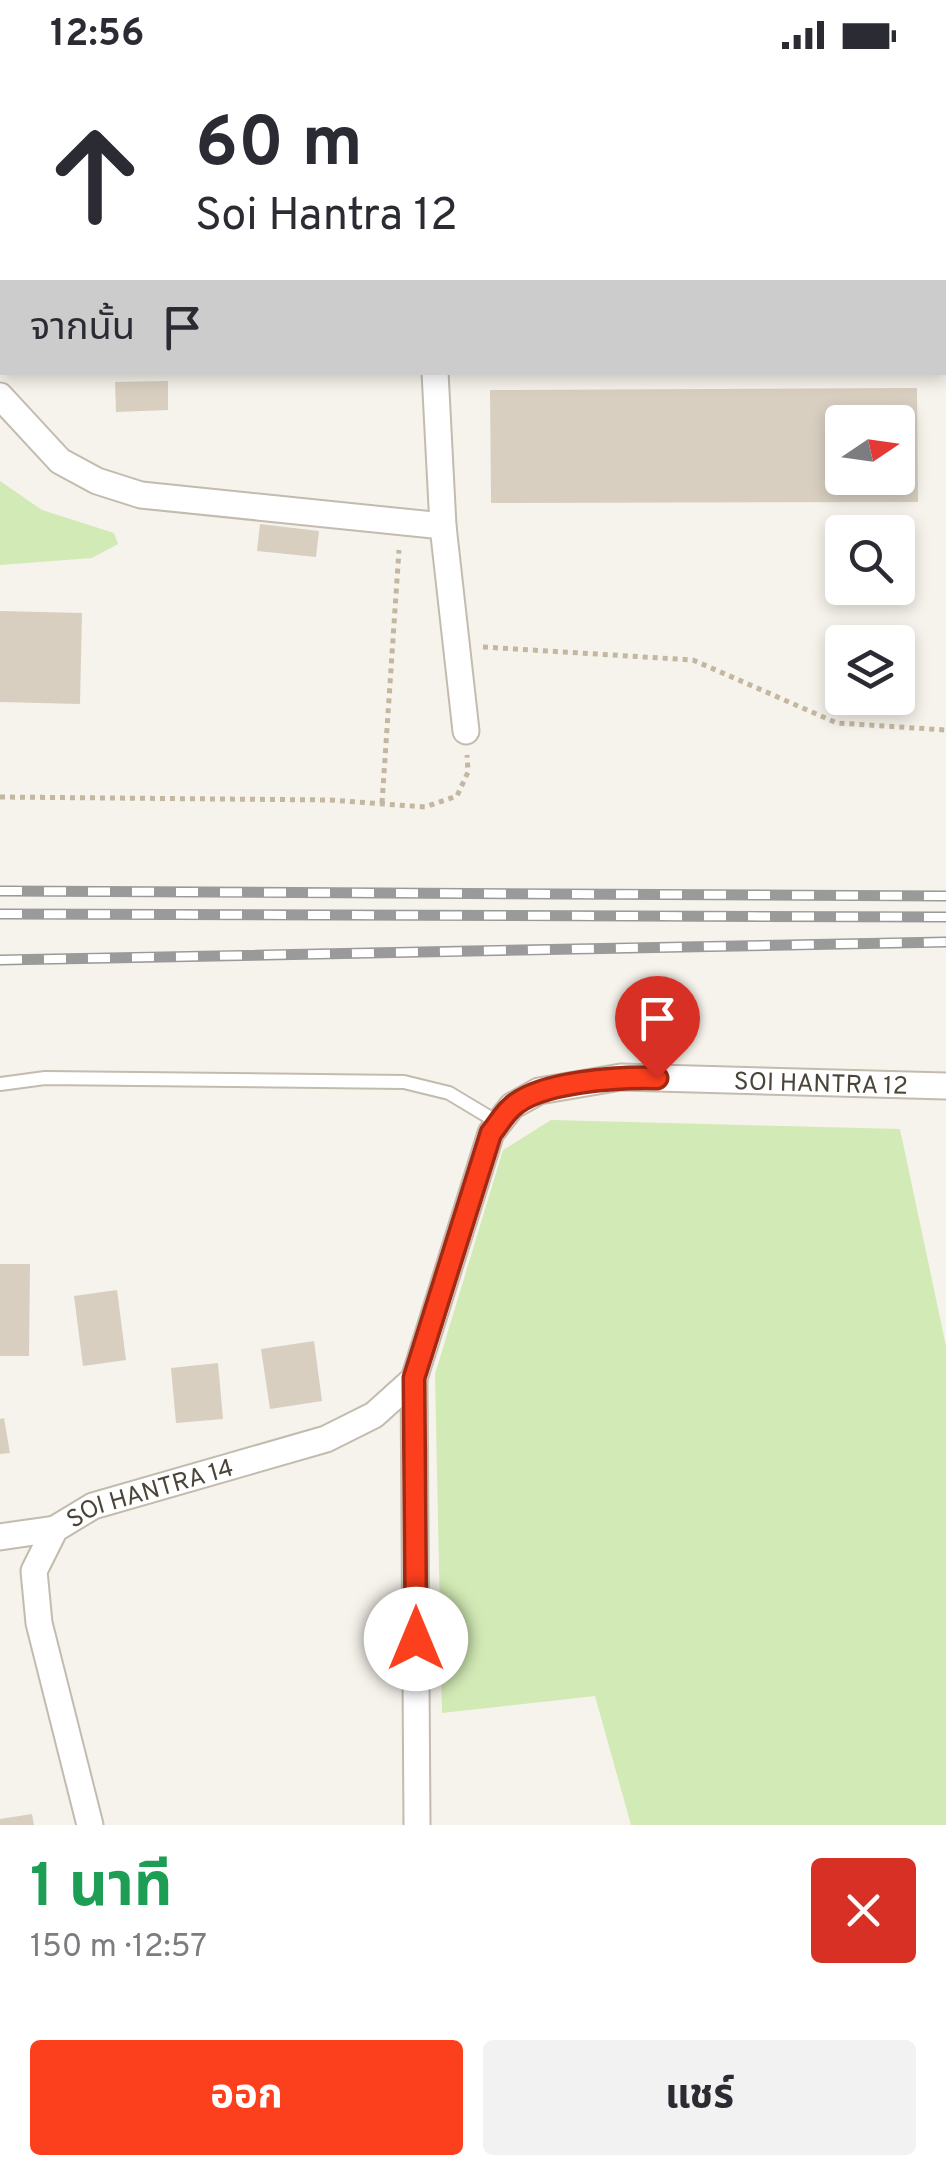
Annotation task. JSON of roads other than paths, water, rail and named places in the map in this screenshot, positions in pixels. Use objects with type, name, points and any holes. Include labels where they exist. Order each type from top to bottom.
[{"type":"street","points":[[435,375],[443,526],[466,731]]},
{"type":"street","points":[[0,396],[60,462],[97,482],[140,495],[443,526]]},
{"type":"street","name":"SOI HANTRA 12","points":[[414,1378],[491,1133],[512,1106],[539,1091],[621,1077],[946,1086]]},
{"type":"street","points":[[414,1378],[417,1825]]},
{"type":"street","name":"SOI HANTRA 14","points":[[90,1825],[39,1623],[34,1571],[56,1529],[93,1506],[326,1439],[374,1415],[414,1378]]},
{"type":"street","points":[[0,1538],[56,1529]]},
{"type":"lane","points":[[0,1084],[45,1078],[404,1082],[450,1093],[499,1123]]},
{"type":"railway","points":[[0,891],[946,896]]},
{"type":"railway","points":[[0,914],[946,917]]},
{"type":"railway","points":[[0,960],[946,942]]}]
